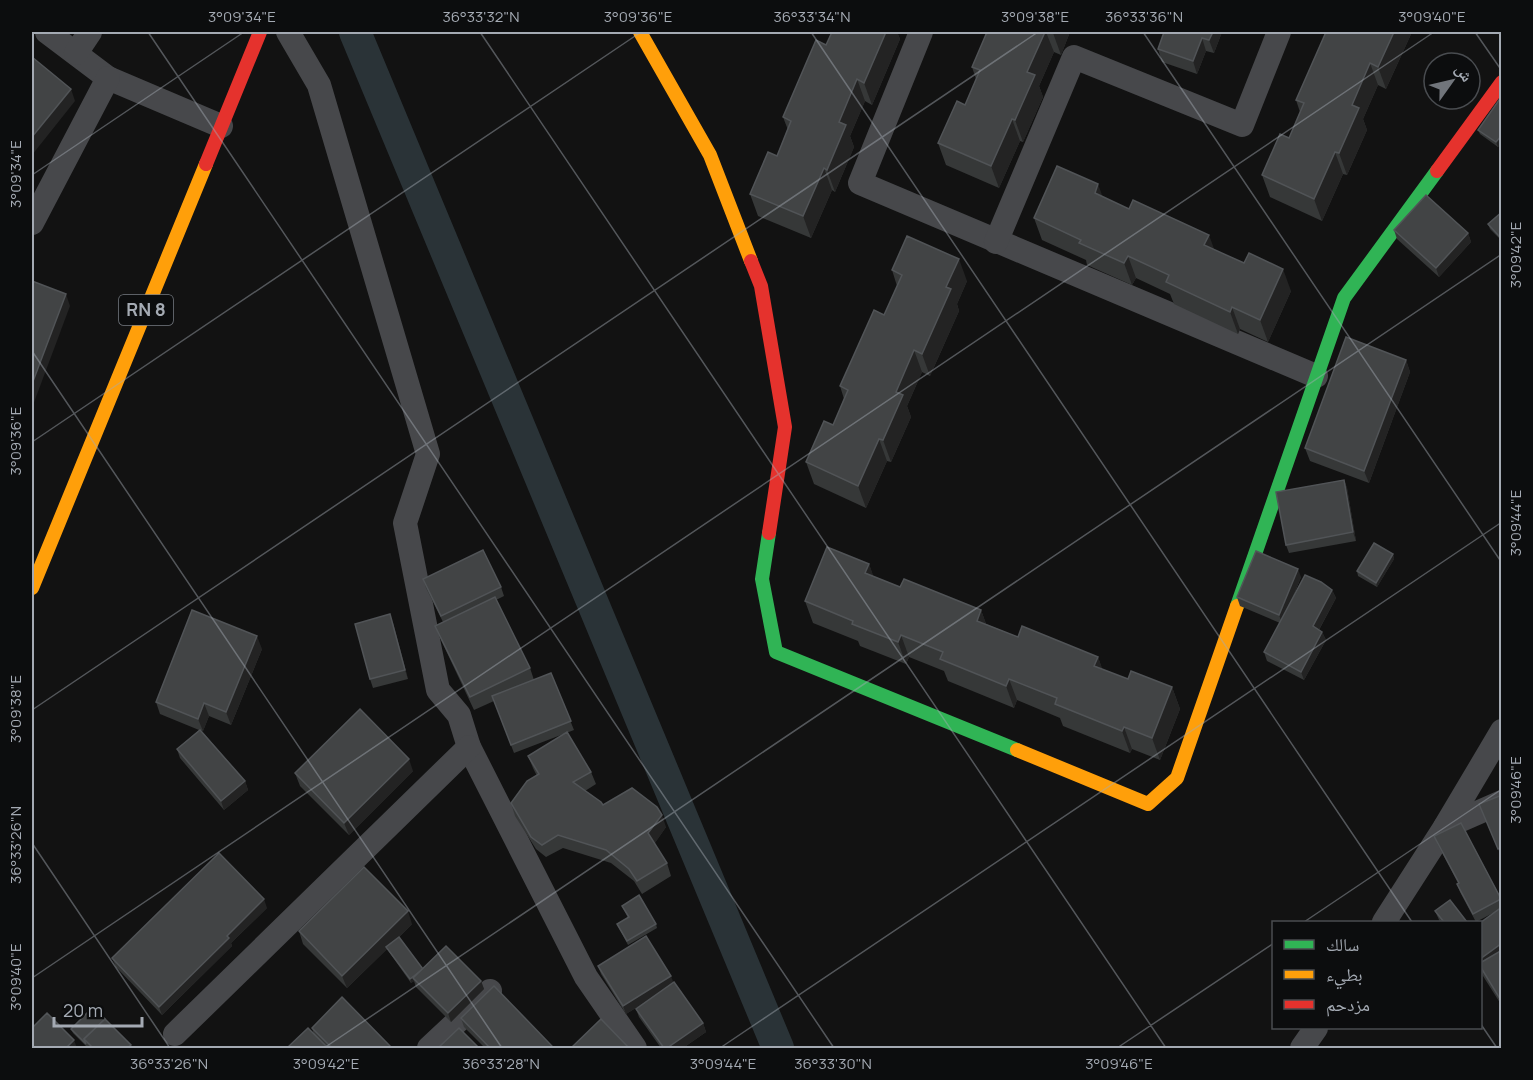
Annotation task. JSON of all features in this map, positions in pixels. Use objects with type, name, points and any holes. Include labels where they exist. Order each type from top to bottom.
[{"type":"street","points":[[47,32],[108,78],[221,126]]},
{"type":"street","points":[[76,53],[90,32]]},
{"type":"street","name":"RN 8","points":[[32,588],[260,32]]},
{"type":"street","points":[[288,32],[319,85],[428,454],[405,523],[438,690],[459,715],[469,747],[586,977],[635,1048]]},
{"type":"street","points":[[640,32],[710,155],[761,286],[784,427],[762,579],[776,652],[1148,804],[1177,778],[1344,297],[1502,82]]},
{"type":"street","points":[[921,32],[860,183],[1316,376]]},
{"type":"street","points":[[996,242],[1074,57],[1242,125],[1279,32]]},
{"type":"street","points":[[33,215],[108,78]]},
{"type":"street","points":[[1385,921],[1445,827],[1502,731]]},
{"type":"street","points":[[175,1034],[469,747]]},
{"type":"street","points":[[1445,827],[1502,802]]},
{"type":"street","points":[[429,1048],[494,987]]},
{"type":"street","points":[[1302,1048],[1315,1029]]},
{"type":"building","points":[[832,32],[886,32],[864,83],[857,79],[839,122],[846,125],[827,170],[824,168],[803,216],[750,194],[768,152],[777,156],[791,121],[783,117],[816,40],[826,45]]},
{"type":"building","points":[[987,32],[1045,32],[1027,72],[1035,75],[991,166],[938,143],[957,101],[965,105],[980,70],[972,67]]},
{"type":"building","points":[[1164,32],[1213,32],[1209,40],[1202,38],[1193,61],[1158,49]]},
{"type":"building","points":[[1326,32],[1394,32],[1378,67],[1370,63],[1352,105],[1359,108],[1339,153],[1335,152],[1314,199],[1262,175],[1280,134],[1289,138],[1304,103],[1296,100]]},
{"type":"building","points":[[32,57],[71,89],[32,137]]},
{"type":"building","points":[[1499,100],[1502,102],[1502,135],[1496,142],[1478,130]]},
{"type":"building","points":[[1057,166],[1098,184],[1095,193],[1129,209],[1133,200],[1209,235],[1204,245],[1244,263],[1249,253],[1283,269],[1260,320],[1232,307],[1230,312],[1166,282],[1169,275],[1128,256],[1124,263],[1079,243],[1081,240],[1034,218]]},
{"type":"building","points":[[1426,195],[1468,233],[1436,268],[1394,230]]},
{"type":"building","points":[[1502,212],[1502,234],[1499,236],[1488,224]]},
{"type":"building","points":[[907,236],[959,259],[946,287],[951,289],[922,354],[914,350],[896,392],[903,395],[883,440],[879,439],[858,486],[806,462],[824,421],[833,425],[848,390],[840,386],[874,310],[884,315],[902,275],[892,270]]},
{"type":"building","points":[[32,281],[66,294],[32,384]]},
{"type":"building","points":[[1346,337],[1406,360],[1364,471],[1305,448]]},
{"type":"building","points":[[1344,480],[1353,532],[1286,545],[1276,492]]},
{"type":"building","points":[[1374,543],[1393,554],[1376,583],[1357,571]]},
{"type":"building","points":[[827,547],[869,564],[865,573],[900,587],[904,579],[981,610],[977,621],[1018,637],[1022,626],[1098,657],[1094,666],[1128,679],[1131,671],[1172,687],[1152,738],[1124,727],[1122,731],[1055,704],[1057,698],[1009,679],[1006,686],[940,659],[943,652],[901,635],[898,642],[852,624],[853,621],[805,601]]},
{"type":"building","points":[[483,550],[501,587],[441,616],[423,579]]},
{"type":"building","points":[[1256,551],[1298,569],[1279,615],[1237,597]]},
{"type":"building","points":[[1305,575],[1332,590],[1313,626],[1322,632],[1301,672],[1264,652]]},
{"type":"building","points":[[495,597],[530,668],[470,697],[435,626]]},
{"type":"building","points":[[192,610],[257,636],[226,712],[204,703],[198,719],[156,702]]},
{"type":"building","points":[[390,614],[405,670],[370,679],[355,624]]},
{"type":"building","points":[[551,673],[571,721],[511,745],[492,696]]},
{"type":"building","points":[[360,709],[409,759],[344,823],[295,773]]},
{"type":"building","points":[[200,730],[245,781],[221,801],[177,749]]},
{"type":"building","points":[[567,732],[591,772],[573,782],[603,805],[632,788],[657,807],[662,815],[648,833],[667,863],[637,881],[629,869],[606,850],[558,835],[542,845],[531,837],[511,803],[527,781],[539,774],[528,756]]},
{"type":"building","points":[[1502,795],[1502,847],[1498,849],[1479,804]]},
{"type":"building","points":[[1461,823],[1501,899],[1473,914],[1434,836]]},
{"type":"building","points":[[219,853],[264,899],[227,936],[229,938],[159,1007],[112,958]]},
{"type":"building","points":[[364,867],[408,911],[342,976],[299,931]]},
{"type":"building","points":[[639,895],[656,924],[627,941],[617,924],[629,917],[622,906]]},
{"type":"building","points":[[1450,900],[1466,921],[1443,921],[1435,911]]},
{"type":"building","points":[[1502,907],[1502,943],[1482,958],[1482,922]]},
{"type":"building","points":[[646,936],[671,976],[623,1006],[598,966]]},
{"type":"building","points":[[399,937],[423,969],[410,979],[386,947]]},
{"type":"building","points":[[446,946],[481,981],[448,1013],[413,978]]},
{"type":"building","points":[[1502,950],[1502,1002],[1482,969],[1482,962]]},
{"type":"building","points":[[674,982],[703,1023],[664,1048],[636,1009]]},
{"type":"building","points":[[494,986],[552,1046],[549,1048],[490,1048],[461,1018]]},
{"type":"building","points":[[342,997],[391,1047],[332,1048],[312,1028]]},
{"type":"building","points":[[93,1007],[105,1019],[84,1039],[86,1044],[71,1029]]},
{"type":"building","points":[[47,1013],[74,1040],[66,1048],[32,1048],[32,1028]]},
{"type":"building","points":[[105,1019],[131,1045],[127,1048],[93,1048],[84,1039]]},
{"type":"building","points":[[601,1019],[629,1048],[571,1048]]},
{"type":"building","points":[[308,1028],[328,1048],[287,1048]]},
{"type":"building","points":[[459,1028],[479,1048],[438,1048]]},
{"type":"waterway","points":[[355,32],[778,1048]]},
{"type":"traffic: fast","points":[[1237,606],[1344,298],[1437,171]]},
{"type":"traffic: fast","points":[[769,533],[762,579],[776,652],[1017,750]]},
{"type":"traffic: slow","points":[[640,32],[710,155],[751,261]]},
{"type":"traffic: slow","points":[[32,588],[206,164]]},
{"type":"traffic: slow","points":[[1017,750],[1148,804],[1177,778],[1237,606]]},
{"type":"traffic: jam","points":[[206,164],[260,32]]},
{"type":"traffic: jam","points":[[1437,171],[1502,82]]},
{"type":"traffic: jam","points":[[751,261],[761,286],[785,427],[769,533]]}]
